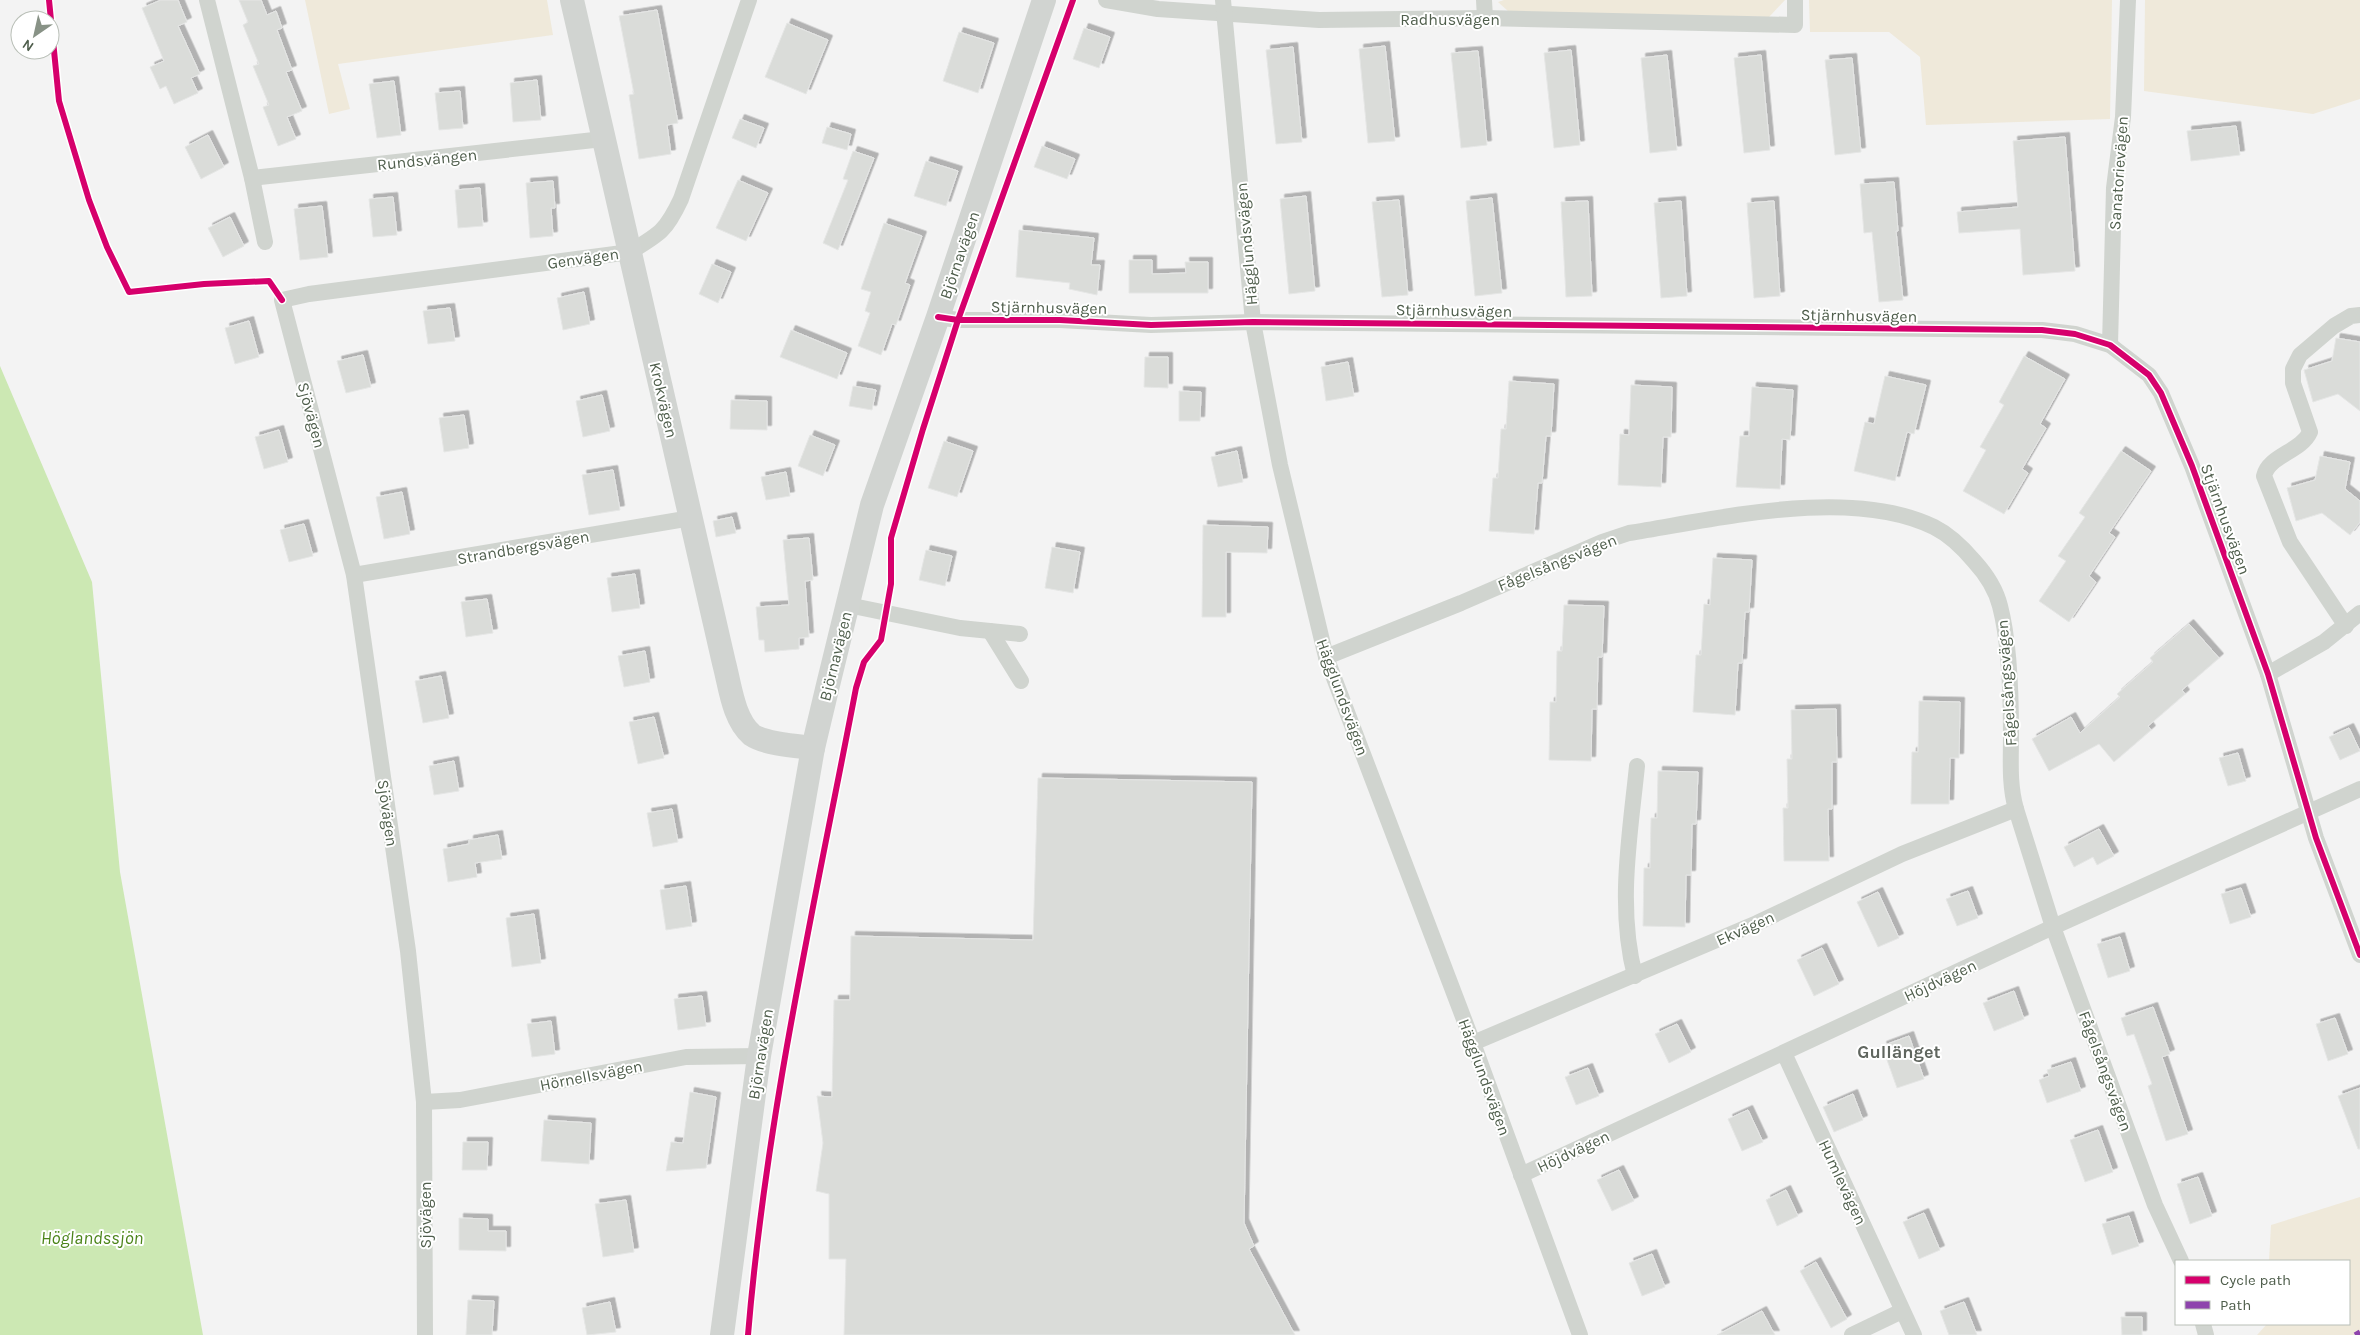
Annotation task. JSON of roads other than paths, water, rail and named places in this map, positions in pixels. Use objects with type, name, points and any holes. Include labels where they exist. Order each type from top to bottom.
[{"type":"main road","name":"Krokvägen","points":[[572,0],[724,663],[742,722],[753,735],[764,740],[813,748]]},
{"type":"main road","name":"Björnavägen","points":[[722,1335],[759,1056],[813,748],[872,505],[938,317],[1039,0]]},
{"type":"street","points":[[207,0],[252,178],[265,242]]},
{"type":"street","name":"Genvägen","points":[[282,300],[318,293],[630,252],[659,234],[670,222],[681,199],[749,0]]},
{"type":"street","name":"Radhusvägen","points":[[1106,0],[1158,9],[1223,7],[1319,20],[1485,18],[1795,24],[1795,0]]},
{"type":"street","points":[[1484,0],[1485,18]]},
{"type":"street","name":"Sanatorievägen","points":[[2110,345],[2114,188],[2123,117],[2128,0]]},
{"type":"street","name":"Hägglundsvägen","points":[[1223,7],[1253,322],[1280,465],[1326,657],[1473,1042],[1580,1335]]},
{"type":"street","name":"Rundsvängen","points":[[252,178],[603,139]]},
{"type":"street","name":"Sjövägen","points":[[282,300],[354,575],[408,951],[424,1102],[425,1335]]},
{"type":"street","points":[[2346,626],[2290,542],[2264,476],[2268,467],[2305,440],[2310,432],[2293,383],[2292,376],[2295,362],[2300,355],[2334,326],[2351,316],[2360,315]]},
{"type":"street","name":"Stjärnhusvägen","points":[[938,317],[958,320],[1060,320],[1152,325],[1253,322],[2042,330],[2075,334],[2110,345],[2149,375],[2161,393],[2192,466],[2268,674],[2308,812],[2360,955]]},
{"type":"street","name":"Fågelsångsvägen","points":[[1326,657],[1461,603],[1602,542],[1629,533],[1798,508],[1838,508],[1896,515],[1916,519],[1936,528],[1962,547],[1984,573],[2001,607],[2011,703],[2011,791],[2053,927],[2155,1206],[2181,1260]]},
{"type":"street","name":"Strandbergsvägen","points":[[354,575],[690,518]]},
{"type":"street","points":[[848,605],[960,628],[1020,634]]},
{"type":"street","points":[[2268,674],[2324,642],[2360,613]]},
{"type":"street","points":[[990,631],[1021,681]]},
{"type":"street","points":[[1635,976],[1628,943],[1626,881],[1637,766]]},
{"type":"street","name":"Höjdvägen","points":[[1521,1175],[2053,927],[2360,789]]},
{"type":"street","name":"Ekvägen","points":[[1473,1042],[1635,976],[1756,923],[1902,854],[2016,809]]},
{"type":"street","name":"Humlevägen","points":[[1784,1053],[1914,1335]]},
{"type":"street","name":"Hörnellsvägen","points":[[424,1102],[460,1100],[686,1056],[759,1056]]},
{"type":"street","points":[[1852,1335],[1902,1311]]},
{"type":"water","name":"Höglandssjön","points":[[0,366],[92,582],[120,872],[203,1335],[0,1335]]},
{"type":"district","name":"Gullänget","points":[[1899,1052]]}]
